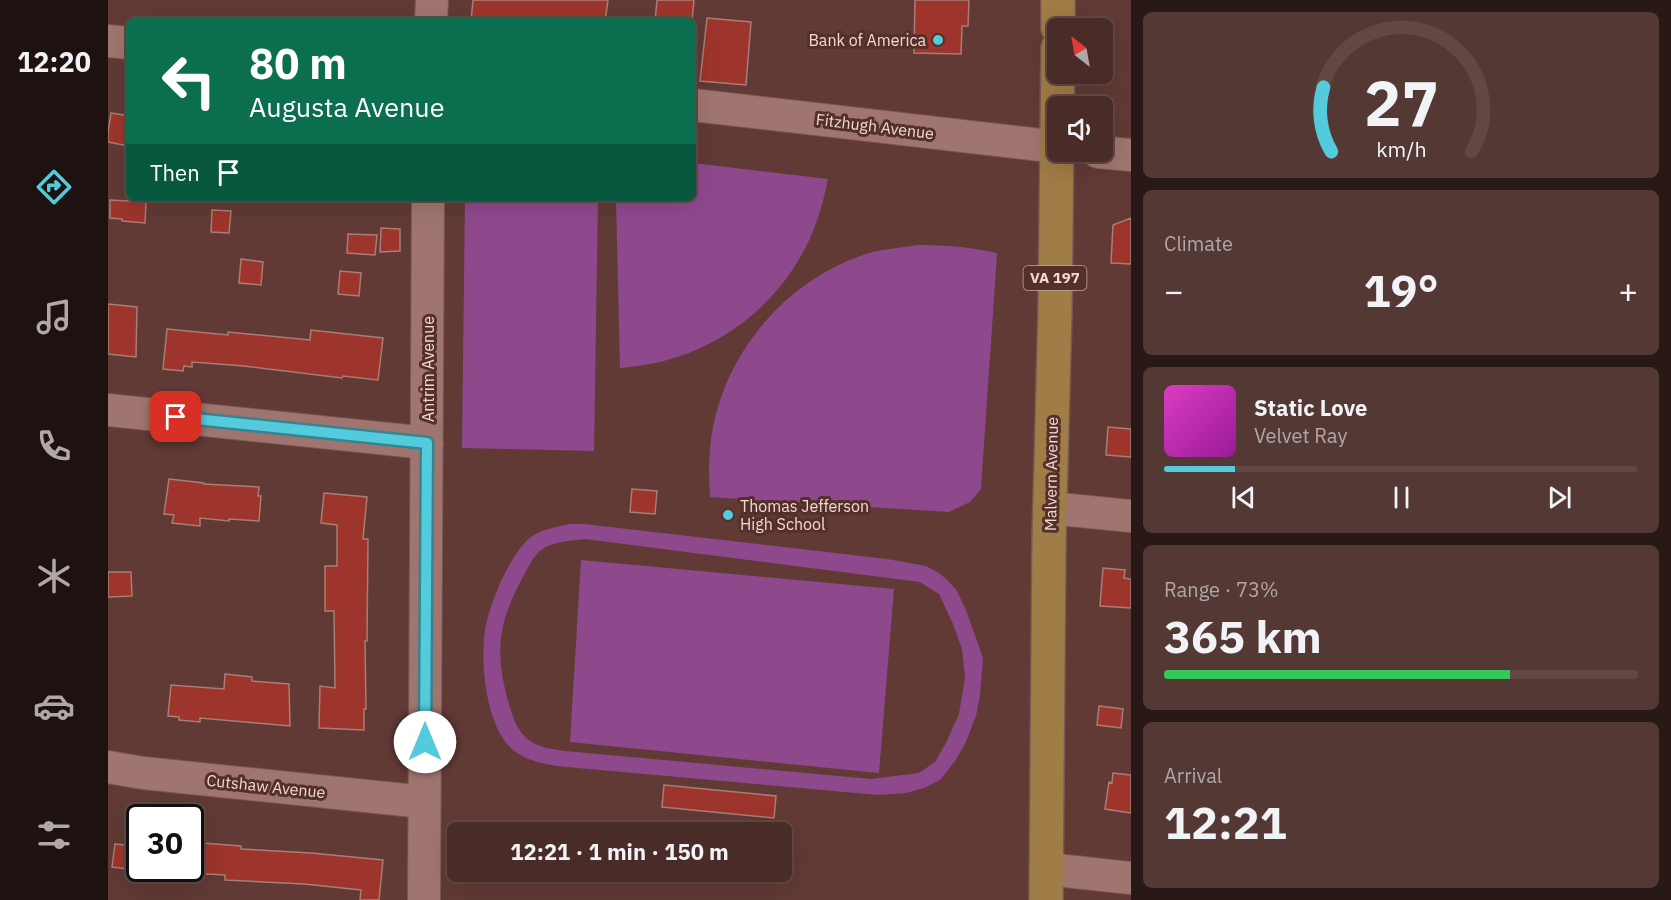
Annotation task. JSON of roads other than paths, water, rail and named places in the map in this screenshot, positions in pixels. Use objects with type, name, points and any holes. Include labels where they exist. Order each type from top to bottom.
[{"type":"main road","points":[[1058,0],[1058,18]]},
{"type":"main road","name":"Malvern Avenue","points":[[1046,885],[1049,508],[1057,162]]},
{"type":"street","points":[[431,18],[432,0]]},
{"type":"street","points":[[108,41],[126,43]]},
{"type":"street","name":"Fitzhugh Avenue","points":[[696,105],[1047,146]]},
{"type":"street","points":[[1113,153],[1131,155]]},
{"type":"street","name":"Antrim Avenue","points":[[424,900],[429,201]]},
{"type":"street","points":[[108,410],[427,443]]},
{"type":"street","points":[[1049,508],[1131,516]]},
{"type":"street","name":"Cutshaw Avenue","points":[[108,767],[143,773],[424,802]]},
{"type":"street","points":[[1046,885],[1131,878]]},
{"type":"place","name":"Bank of America","points":[[938,40]]},
{"type":"place","name":"Thomas Jefferson High School","points":[[728,515]]}]
